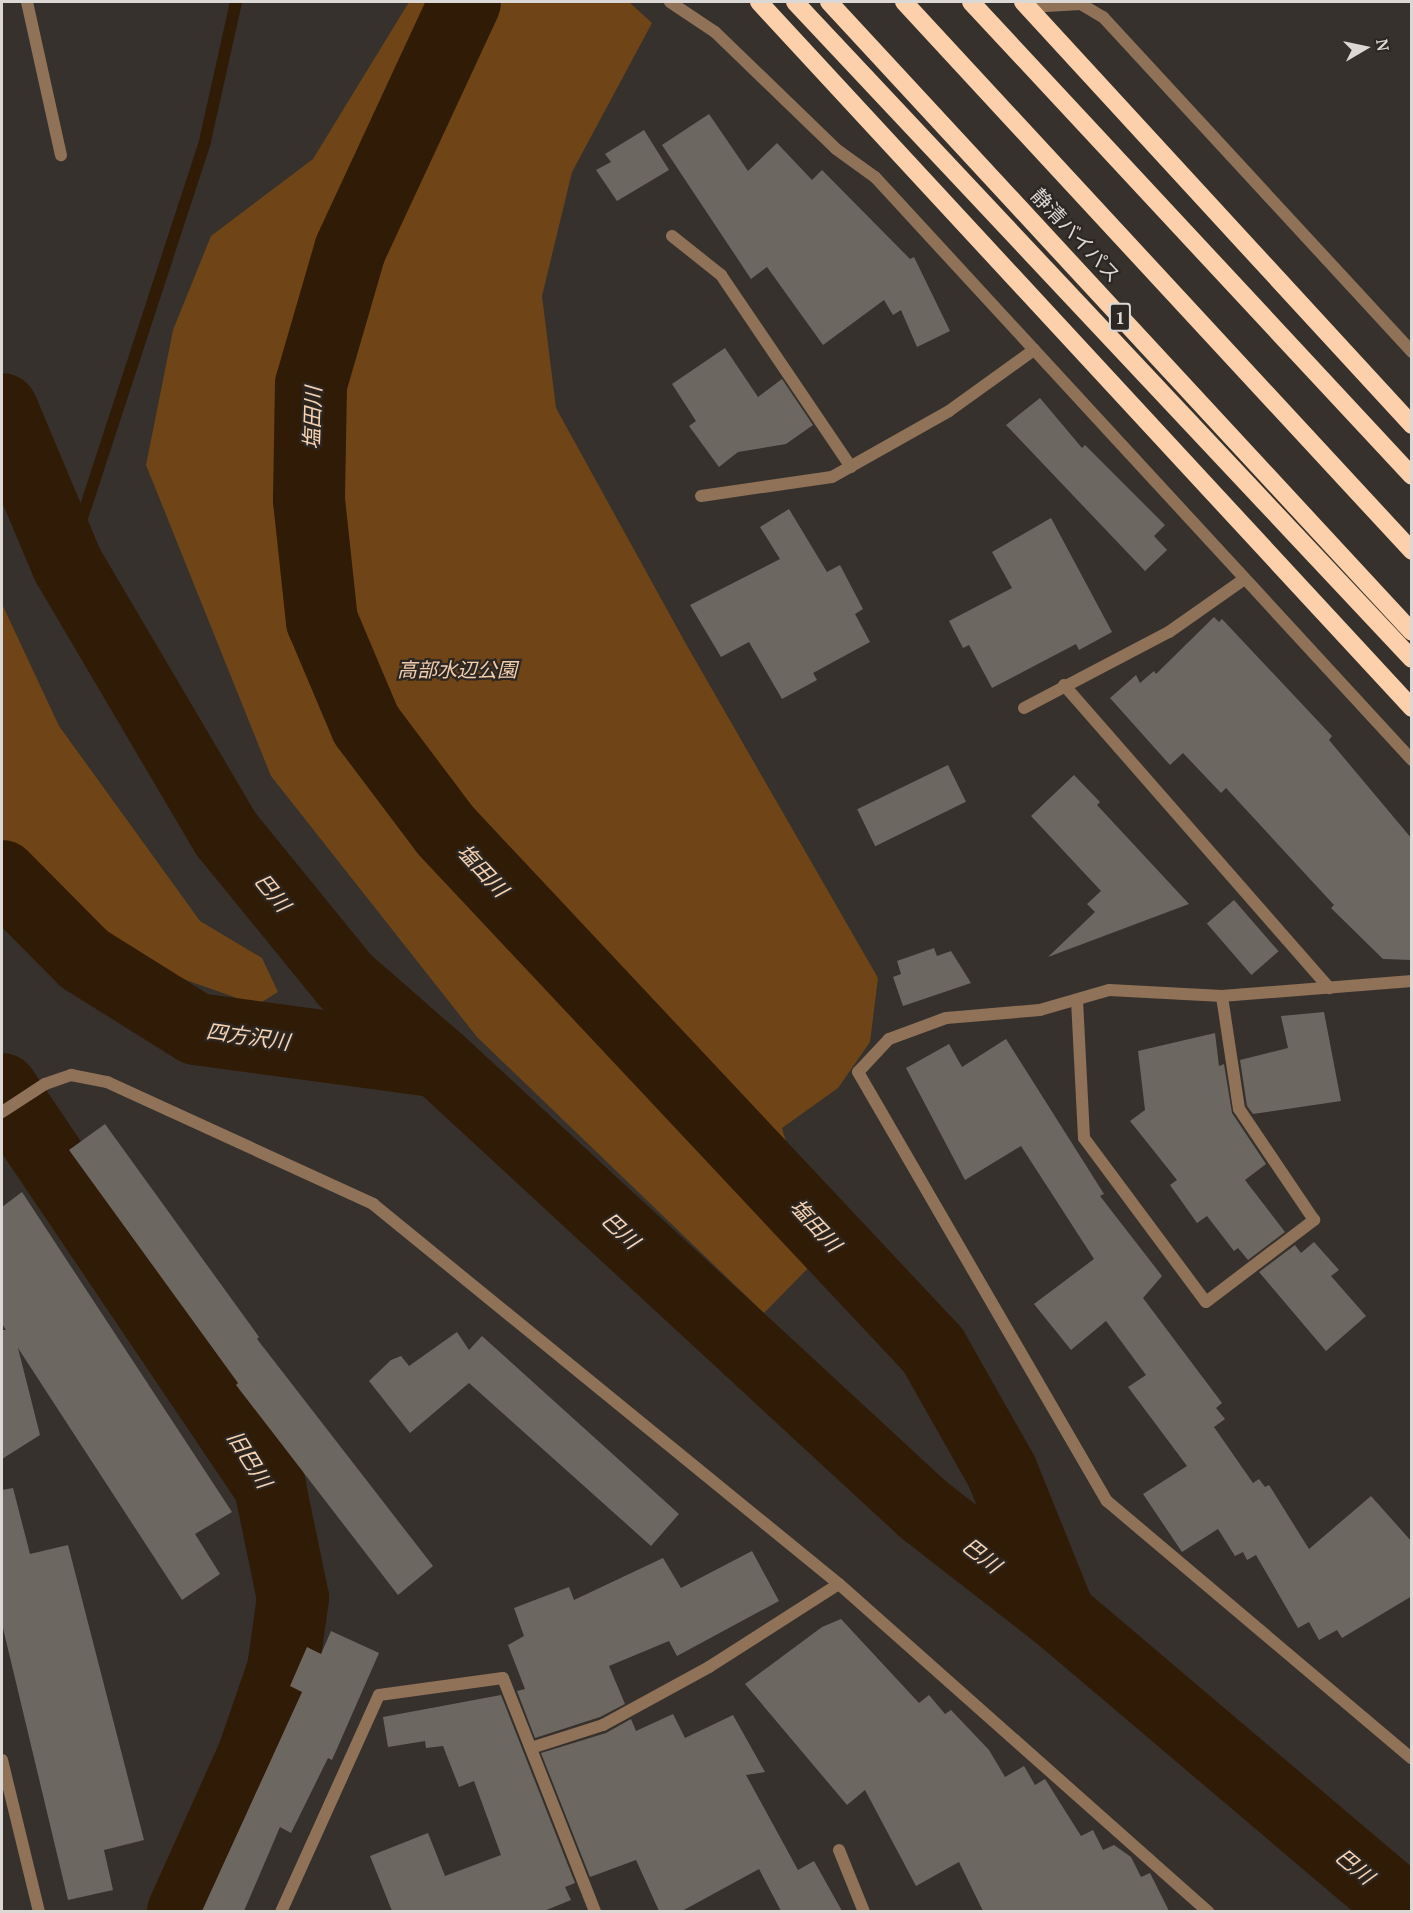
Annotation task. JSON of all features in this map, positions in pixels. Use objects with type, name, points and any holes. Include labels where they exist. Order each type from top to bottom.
[{"type":"highway","points":[[759,2],[1412,708]]},
{"type":"highway","points":[[795,2],[1412,659]]},
{"type":"highway","name":"静清バイパス","points":[[829,2],[1412,632]]},
{"type":"highway","name":"静清バイパス","points":[[904,2],[1412,551]]},
{"type":"highway","points":[[971,2],[1412,476]]},
{"type":"highway","points":[[1025,4],[1412,425]]},
{"type":"street","points":[[27,2],[61,155]]},
{"type":"street","points":[[670,2],[715,32],[836,149],[875,177],[1412,760]]},
{"type":"street","points":[[1025,4],[1080,3],[1103,17],[1412,352]]},
{"type":"street","points":[[672,236],[721,275],[851,467]]},
{"type":"street","points":[[701,496],[832,477],[949,411],[1034,350]]},
{"type":"street","points":[[1024,708],[1064,685],[1169,632],[1244,580]]},
{"type":"street","points":[[1064,685],[1329,988]]},
{"type":"street","points":[[1412,981],[1222,996],[1109,990],[1040,1010],[946,1018],[889,1039],[858,1072],[1107,1501],[1412,1760]]},
{"type":"street","points":[[1077,1000],[1084,1138],[1206,1302],[1314,1220],[1239,1109],[1222,996]]},
{"type":"street","points":[[2,1112],[45,1084],[71,1075],[107,1082],[373,1204],[839,1584],[1209,1911]]},
{"type":"street","points":[[531,1748],[603,1725],[709,1667],[839,1584]]},
{"type":"street","points":[[281,1911],[380,1695],[503,1678],[592,1911]]},
{"type":"street","points":[[2,1760],[39,1911]]},
{"type":"street","points":[[839,1850],[864,1911]]},
{"type":"green space","name":"高部水辺公園","points":[[409,2],[629,2],[652,23],[572,172],[542,296],[556,408],[686,644],[878,978],[870,1042],[838,1088],[782,1128],[820,1256],[764,1313],[477,1037],[271,776],[146,465],[173,330],[211,236],[313,159]]},
{"type":"green space","points":[[2,604],[59,726],[200,921],[262,958],[278,992],[257,1005],[186,980],[83,935],[2,854]]},
{"type":"building","points":[[709,114],[748,171],[777,143],[812,180],[822,170],[910,259],[914,257],[950,331],[917,347],[901,310],[893,315],[884,300],[823,345],[767,267],[751,279],[662,145]]},
{"type":"building","points":[[644,130],[669,170],[617,201],[596,170],[611,162],[605,154]]},
{"type":"building","points":[[725,348],[758,397],[782,379],[813,425],[786,444],[738,452],[719,467],[689,426],[696,421],[672,384]]},
{"type":"building","points":[[1040,398],[1082,448],[1085,445],[1165,525],[1154,536],[1167,550],[1145,571],[1006,425]]},
{"type":"building","points":[[789,509],[827,572],[840,565],[863,609],[855,614],[870,642],[813,673],[817,680],[782,699],[749,642],[721,657],[690,605],[780,559],[760,527]]},
{"type":"building","points":[[1051,518],[1112,632],[1079,650],[1076,644],[992,688],[969,645],[963,648],[949,621],[1012,588],[992,552]]},
{"type":"building","points":[[1214,617],[1219,622],[1222,619],[1332,736],[1329,740],[1412,839],[1412,960],[1383,959],[1331,908],[1334,905],[1226,788],[1221,793],[1183,753],[1170,765],[1110,698],[1136,675],[1140,683],[1154,671],[1156,674]]},
{"type":"building","points":[[948,765],[966,802],[875,846],[857,809]]},
{"type":"building","points":[[1074,775],[1100,802],[1097,805],[1189,904],[1048,957],[1095,912],[1087,904],[1101,891],[1031,816]]},
{"type":"building","points":[[1234,900],[1279,951],[1251,975],[1207,924]]},
{"type":"building","points":[[934,948],[937,956],[951,951],[971,983],[903,1006],[893,977],[901,974],[897,961]]},
{"type":"building","points":[[1324,1012],[1341,1101],[1253,1114],[1247,1106],[1240,1060],[1288,1048],[1281,1016]]},
{"type":"building","points":[[1215,1033],[1219,1066],[1224,1064],[1232,1113],[1266,1164],[1245,1180],[1285,1232],[1248,1260],[1238,1248],[1234,1251],[1207,1216],[1197,1223],[1170,1185],[1177,1180],[1130,1121],[1145,1110],[1138,1051]]},
{"type":"building","points":[[1006,1039],[1104,1194],[1100,1196],[1162,1276],[1143,1298],[1222,1403],[1216,1408],[1225,1419],[1214,1427],[1253,1483],[1259,1479],[1265,1487],[1269,1485],[1309,1549],[1371,1496],[1412,1542],[1412,1596],[1342,1638],[1337,1630],[1319,1640],[1309,1622],[1298,1628],[1256,1555],[1247,1560],[1243,1552],[1235,1556],[1218,1529],[1182,1552],[1143,1494],[1187,1466],[1128,1387],[1146,1375],[1106,1321],[1071,1350],[1034,1304],[1094,1259],[1021,1146],[965,1180],[906,1068],[949,1044],[962,1067]]},
{"type":"building","points":[[105,1124],[259,1337],[257,1339],[433,1566],[398,1595],[236,1385],[238,1383],[69,1150]]},
{"type":"building","points":[[22,1192],[232,1512],[195,1534],[220,1574],[182,1600],[18,1348],[40,1435],[2,1459],[2,1330],[6,1330],[2,1324],[2,1207]]},
{"type":"building","points":[[1314,1242],[1339,1270],[1331,1276],[1366,1316],[1326,1351],[1259,1272],[1295,1245],[1301,1253]]},
{"type":"building","points":[[457,1332],[469,1350],[482,1336],[679,1514],[651,1546],[469,1383],[410,1433],[369,1381],[391,1360],[401,1356],[409,1366]]},
{"type":"building","points":[[13,1488],[30,1554],[68,1545],[144,1840],[104,1850],[113,1890],[68,1900],[2,1624],[2,1490]]},
{"type":"building","points":[[752,1551],[779,1601],[677,1656],[669,1641],[609,1666],[625,1704],[600,1717],[535,1738],[517,1691],[525,1689],[508,1645],[524,1636],[514,1608],[569,1587],[574,1600],[663,1558],[681,1588]]},
{"type":"building","points":[[841,1619],[919,1703],[929,1695],[945,1714],[951,1710],[989,1750],[1005,1777],[1024,1766],[1035,1785],[1045,1779],[1081,1836],[1093,1830],[1103,1850],[1114,1845],[1131,1857],[1141,1877],[1150,1873],[1169,1911],[983,1911],[959,1862],[916,1886],[865,1790],[847,1805],[745,1684],[822,1627]]},
{"type":"building","points":[[331,1631],[379,1653],[332,1760],[328,1758],[291,1833],[280,1827],[244,1911],[202,1911],[302,1692],[290,1686],[307,1647],[321,1654]]},
{"type":"building","points":[[501,1695],[575,1883],[565,1887],[571,1900],[544,1911],[392,1911],[370,1856],[428,1833],[445,1876],[501,1855],[474,1781],[459,1787],[443,1746],[426,1748],[425,1741],[388,1747],[383,1717]]},
{"type":"building","points":[[673,1714],[685,1738],[733,1715],[765,1772],[746,1775],[798,1870],[814,1861],[842,1911],[781,1911],[759,1869],[682,1911],[659,1911],[636,1860],[590,1877],[541,1753],[606,1733],[631,1719],[636,1731]]},
{"type":"waterway","points":[[67,564],[205,141],[236,2]]},
{"type":"waterway","name":"塩田川","points":[[465,2],[350,250],[311,384],[309,500],[322,621],[366,725],[445,830],[933,1350],[1002,1472],[1059,1613]]},
{"type":"waterway","name":"巴川","points":[[2,409],[67,564],[226,834],[346,981],[439,1062],[924,1510],[1059,1615],[1409,1912]]},
{"type":"waterway","name":"四方沢川","points":[[2,876],[84,959],[196,1029],[439,1062]]},
{"type":"waterway","name":"旧巴川","points":[[2,1089],[270,1487],[293,1598],[283,1669],[253,1756],[183,1912]]}]
